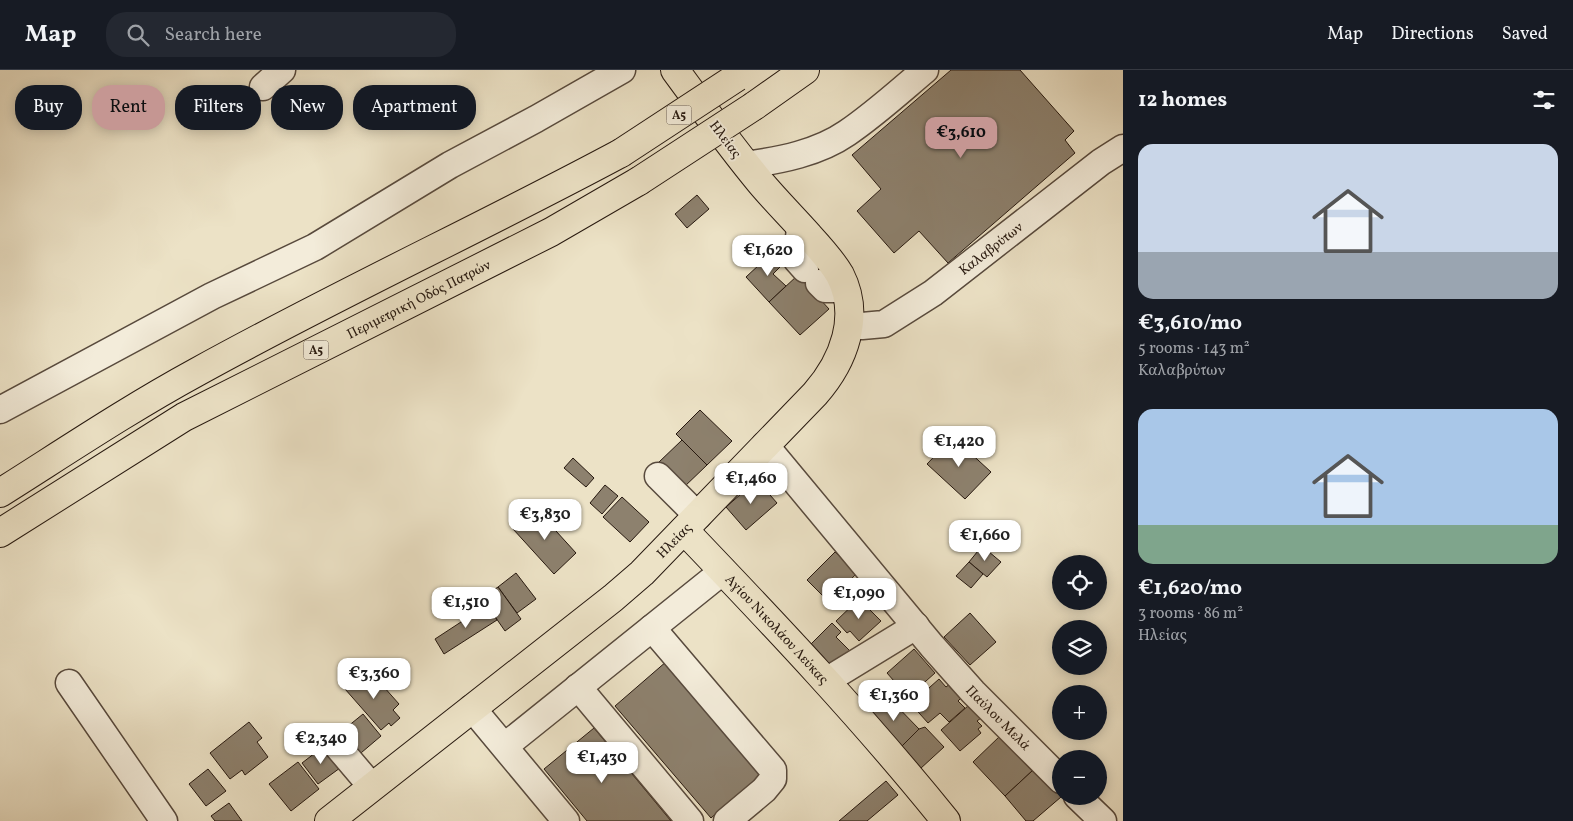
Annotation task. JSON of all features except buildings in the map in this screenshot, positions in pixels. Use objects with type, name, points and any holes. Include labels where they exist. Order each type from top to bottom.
[{"type":"main road","name":"Ηλείας","points":[[329,821],[613,598],[648,568],[826,382],[846,344],[849,325],[845,289],[839,274],[828,258],[746,166],[675,70]]},
{"type":"main road","name":"Περιμετρική Οδός Πατρών","points":[[0,533],[184,417],[551,232],[639,181],[754,106],[805,70]]},
{"type":"main road","name":"Α5","points":[[0,493],[88,436],[196,372],[537,198],[621,153],[742,74]]},
{"type":"main road","name":"Αγίου Νικολάου Λεύκας","points":[[691,523],[723,570],[826,681],[946,821]]},
{"type":"street","points":[[0,410],[212,296],[314,247],[450,166],[622,70]]},
{"type":"street","points":[[746,166],[793,157],[847,133],[925,70]]},
{"type":"street","name":"Καλαβρύτων","points":[[849,325],[884,324],[933,293],[1101,162],[1123,148]]},
{"type":"street","points":[[800,227],[797,260],[825,289],[845,289]]},
{"type":"street","name":"Παύλου Μελά","points":[[765,445],[973,692],[1052,771]]},
{"type":"street","points":[[658,476],[691,523]]},
{"type":"street","points":[[505,746],[723,570]]},
{"type":"street","points":[[826,681],[916,626]]},
{"type":"street","points":[[652,628],[773,770],[773,779],[764,790],[727,821]]},
{"type":"street","points":[[69,683],[164,821]]},
{"type":"street","points":[[578,687],[690,821]]},
{"type":"street","points":[[472,708],[566,821]]},
{"type":"street","points":[[332,740],[372,788]]},
{"type":"street","points":[[1086,805],[1103,821]]}]
